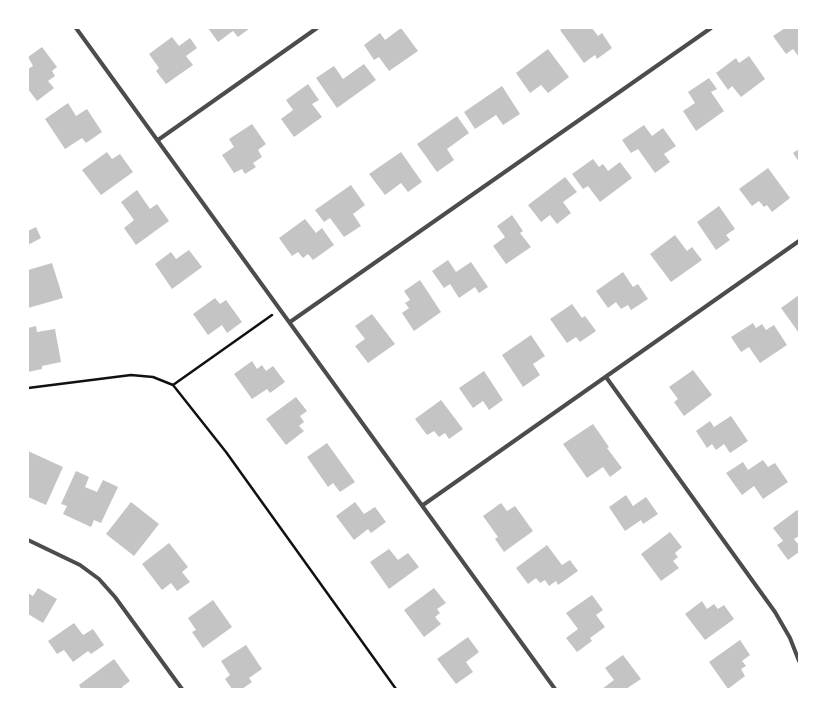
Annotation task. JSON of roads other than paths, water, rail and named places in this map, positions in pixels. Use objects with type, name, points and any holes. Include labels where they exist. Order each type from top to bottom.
[{"type":"street","points":[[76,28],[555,689]]},
{"type":"street","points":[[158,140],[317,28]]},
{"type":"street","points":[[290,322],[711,28]]},
{"type":"street","points":[[423,505],[799,241]]},
{"type":"street","points":[[606,377],[775,612],[790,638],[799,661]]},
{"type":"street","points":[[28,540],[80,565],[99,579],[116,597],[182,689]]}]
